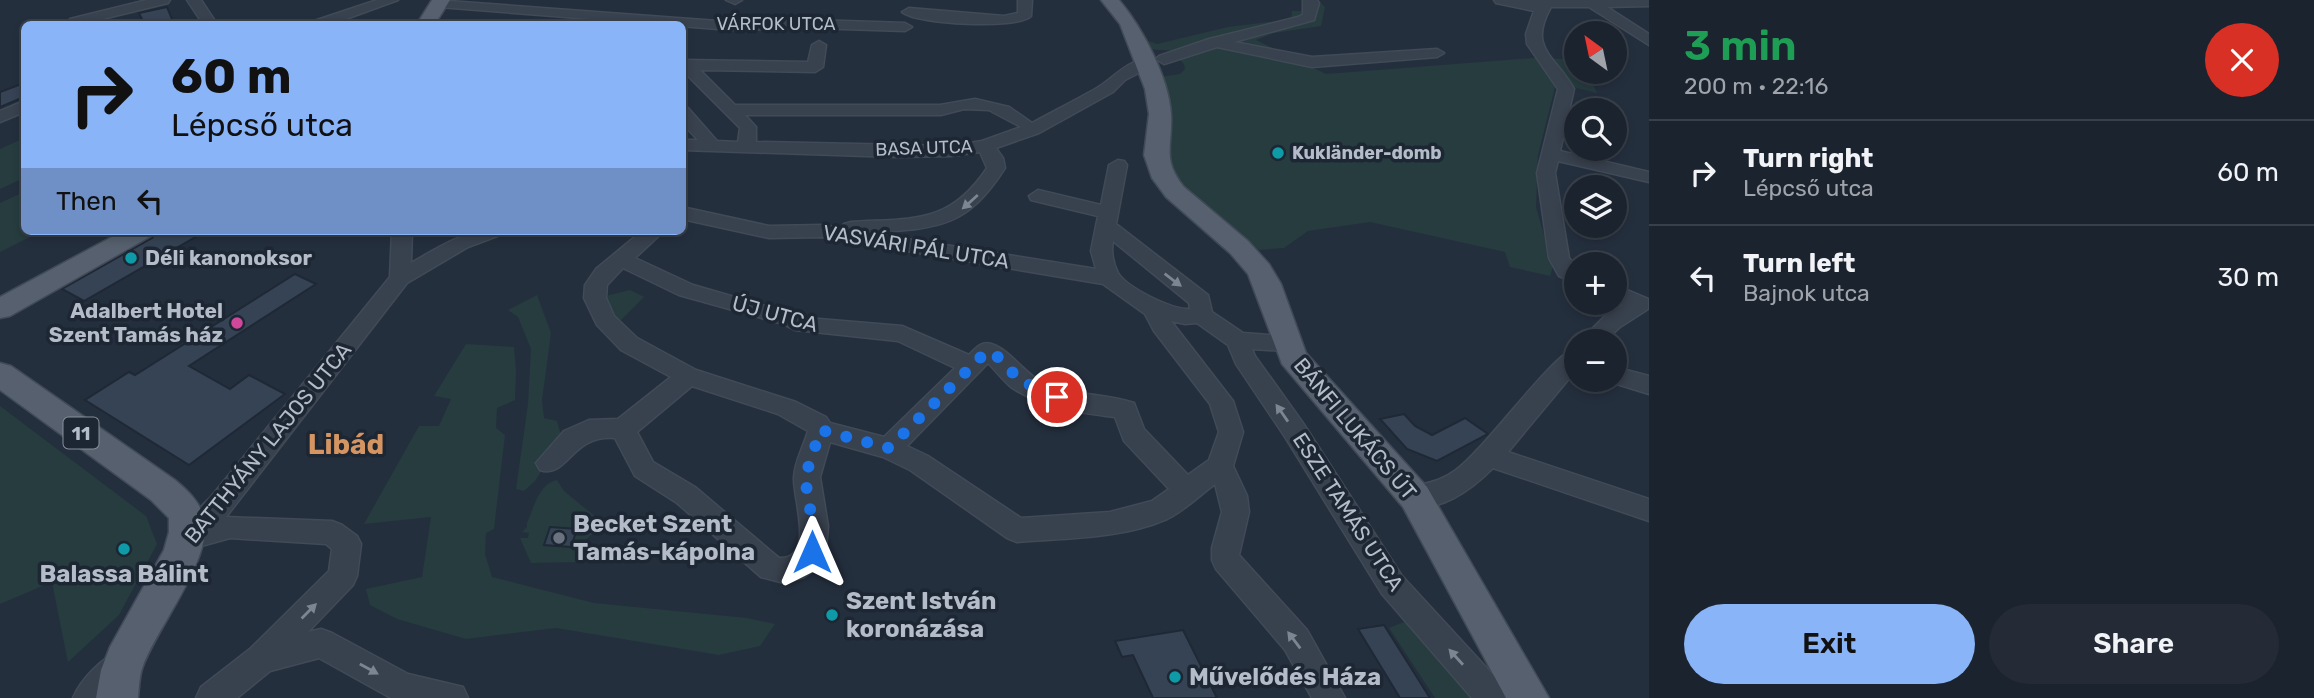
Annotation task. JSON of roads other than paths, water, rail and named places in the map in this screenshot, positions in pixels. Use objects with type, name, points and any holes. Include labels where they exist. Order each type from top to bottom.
[{"type":"main road","name":"BÁNFI LUKÁCS ÚT","points":[[1110,0],[1129,23],[1150,64],[1159,105],[1156,155],[1164,178],[1175,192],[1239,247],[1259,270],[1267,284],[1293,357],[1415,497],[1528,698]]},
{"type":"main road","points":[[428,21],[440,1]]},
{"type":"main road","points":[[0,309],[135,235]]},
{"type":"main road","name":"11","points":[[0,374],[179,505],[187,520],[187,538]]},
{"type":"main road","name":"BATTHYÁNY LAJOS UTCA","points":[[120,680],[187,538]]},
{"type":"street","points":[[79,21],[163,0]]},
{"type":"street","points":[[327,21],[391,0]]},
{"type":"street","points":[[909,12],[1005,22],[1022,18],[1026,13],[1025,0]]},
{"type":"street","points":[[1150,64],[1214,42],[1302,20],[1309,17],[1312,3],[1310,0]]},
{"type":"street","points":[[1501,0],[1541,4],[1649,2]]},
{"type":"street","points":[[197,1],[208,21]]},
{"type":"street","name":"VÁRFOK UTCA","points":[[440,1],[668,16],[732,26],[813,24],[905,27]]},
{"type":"street","points":[[1593,2],[1649,41]]},
{"type":"street","points":[[1541,4],[1531,37],[1533,48],[1561,79],[1566,89],[1546,173],[1559,258],[1564,267]]},
{"type":"street","points":[[1214,42],[1312,62],[1437,53]]},
{"type":"street","points":[[686,65],[816,67],[819,44]]},
{"type":"street","name":"BASA UTCA","points":[[686,145],[896,152],[951,151],[985,146],[1033,129],[1107,89],[1119,77],[1150,64]]},
{"type":"street","points":[[686,67],[748,127],[746,146]]},
{"type":"street","points":[[730,110],[940,110],[961,103],[982,102],[1013,115],[1024,123]]},
{"type":"street","points":[[0,117],[21,107]]},
{"type":"street","points":[[686,117],[708,141],[707,146]]},
{"type":"street","points":[[823,231],[936,221],[954,216],[979,195],[996,168],[994,158],[985,146]]},
{"type":"street","points":[[1550,154],[1649,177]]},
{"type":"street","points":[[1038,196],[1107,219],[1200,300],[1201,315],[1185,317],[1154,310],[1109,278],[1101,251],[1107,219],[1118,165]]},
{"type":"street","name":"VASVÁRI PÁL UTCA","points":[[686,214],[769,232],[823,231],[1109,278]]},
{"type":"street","points":[[400,278],[402,235]]},
{"type":"street","points":[[649,235],[603,274],[596,285],[595,298],[605,320],[629,344],[688,376],[787,408],[817,424],[821,430],[889,448],[919,463],[1017,530],[1110,523],[1160,510],[1220,466],[1231,432],[1228,417],[1221,401],[1162,326],[1154,310]]},
{"type":"street","points":[[400,278],[465,237]]},
{"type":"street","name":"ÚJ UTCA","points":[[620,259],[686,290],[791,319],[803,325],[902,334],[980,358],[1001,359],[1019,380],[1030,386],[1077,402],[1126,411],[1133,434],[1186,490]]},
{"type":"street","name":"BATTHYÁNY LAJOS UTCA","points":[[187,538],[220,505],[400,278]]},
{"type":"street","points":[[1627,297],[1644,304]]},
{"type":"street","points":[[1604,329],[1644,304]]},
{"type":"street","name":"ESZE TAMÁS UTCA","points":[[1201,315],[1238,341],[1244,358],[1294,430],[1392,584],[1483,687],[1509,698]]},
{"type":"street","points":[[1238,341],[1287,343]]},
{"type":"street","points":[[889,448],[980,358]]},
{"type":"street","points":[[1415,497],[1444,491],[1464,478],[1488,456],[1564,372]]},
{"type":"street","points":[[549,463],[585,430],[595,426],[623,429],[688,376]]},
{"type":"street","points":[[1627,378],[1649,384]]},
{"type":"street","points":[[623,429],[644,469],[686,495],[771,568],[788,570],[807,561],[815,541],[807,474],[821,430]]},
{"type":"street","points":[[1488,456],[1649,510]]},
{"type":"street","points":[[1220,466],[1231,488],[1237,509],[1234,528],[1224,549],[1226,560],[1296,640],[1329,698]]},
{"type":"street","points":[[187,538],[230,527],[332,533],[348,544],[343,576],[261,659],[212,698]]},
{"type":"street","points":[[261,659],[321,643],[404,688],[452,698]]},
{"type":"street","points":[[89,698],[120,680]]},
{"type":"place","name":"Kukländer-domb","points":[[1278,153]]},
{"type":"place","name":"Déli kanonoksor","points":[[131,258]]},
{"type":"place","name":"Adalbert Hotel Szent Tamás ház","points":[[237,323]]},
{"type":"place","name":"Becket Szent Tamás-kápolna","points":[[559,538]]},
{"type":"place","name":"Balassa Bálint","points":[[124,549]]},
{"type":"place","name":"Szent István koronázása","points":[[832,615]]},
{"type":"place","name":"Művelődés Háza","points":[[1175,677]]},
{"type":"district","name":"Libád","points":[[346,444]]}]
